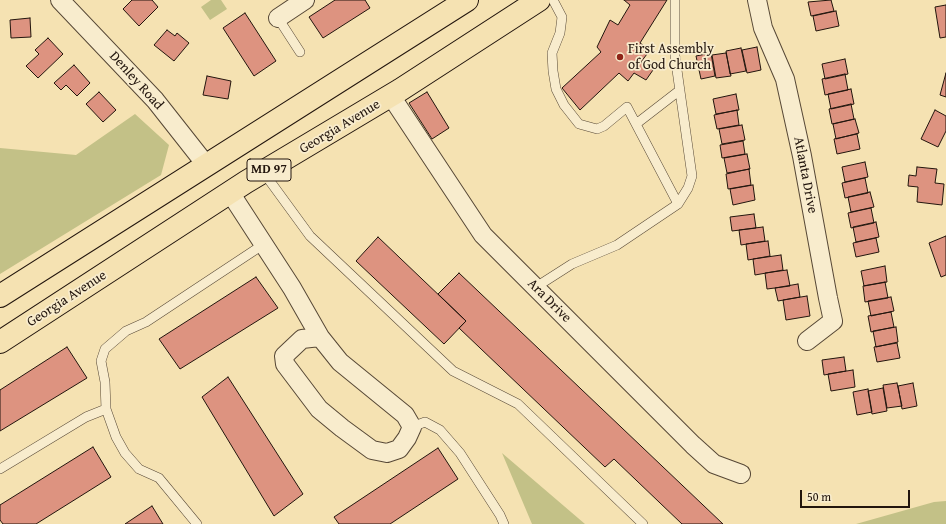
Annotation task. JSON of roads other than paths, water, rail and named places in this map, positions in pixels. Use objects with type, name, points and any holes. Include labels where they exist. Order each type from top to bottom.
[{"type":"main road","name":"MD 97","points":[[0,296],[467,0]]},
{"type":"main road","name":"Georgia Avenue","points":[[0,342],[264,173],[391,96],[539,0]]},
{"type":"street","name":"Denley Road","points":[[60,0],[155,100],[207,166]]},
{"type":"street","points":[[278,18],[305,0]]},
{"type":"street","name":"Atlanta Drive","points":[[757,0],[763,28],[785,79],[802,156],[828,298],[834,321],[807,341]]},
{"type":"street","name":"Ara Drive","points":[[391,96],[484,235],[693,446],[714,464],[741,474]]},
{"type":"street","points":[[231,194],[292,288],[320,337],[340,362],[404,415],[412,427],[407,438],[398,449],[387,453],[372,450],[319,409],[285,364],[284,356],[302,339],[320,337]]},
{"type":"lane","points":[[553,0],[562,17],[560,33],[552,53],[553,71],[556,89],[564,105],[580,124],[597,129],[604,126],[627,107],[678,204]]},
{"type":"lane","points":[[536,287],[572,264],[617,245],[678,204],[688,188],[692,176],[675,56],[675,0]]},
{"type":"lane","points":[[278,18],[300,52]]},
{"type":"lane","points":[[636,124],[680,90]]},
{"type":"lane","points":[[264,173],[310,236],[453,371],[518,404],[643,524]]},
{"type":"lane","points":[[197,524],[159,478],[139,469],[125,453],[116,437],[106,408],[105,382],[101,361],[105,349],[126,331],[146,322],[264,244]]},
{"type":"lane","points":[[0,469],[86,417],[106,408]]},
{"type":"lane","points":[[412,427],[425,422],[440,430],[460,453],[500,515],[504,524]]},
{"type":"place","name":"First Assembly of God Church","points":[[620,57]]}]
